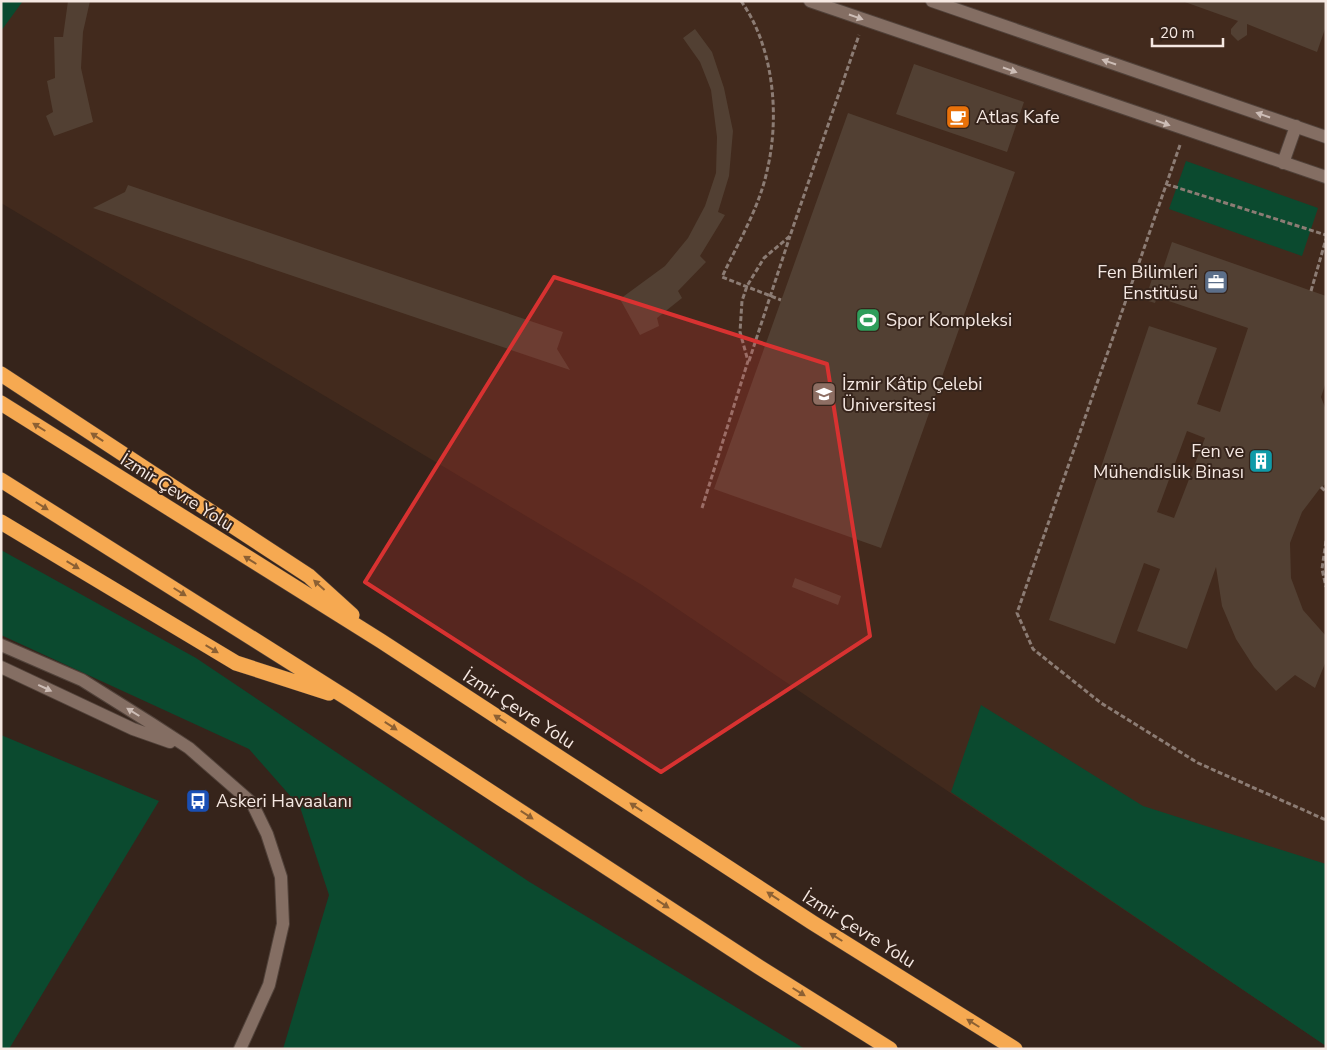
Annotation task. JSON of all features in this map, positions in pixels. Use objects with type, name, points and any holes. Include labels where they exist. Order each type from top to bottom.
[{"type":"highway","points":[[1,374],[308,576],[381,641]]},
{"type":"highway","name":"İzmir Çevre Yolu","points":[[1,403],[381,641],[813,923],[1015,1049]]},
{"type":"highway","points":[[1,480],[350,700],[759,967],[890,1049]]},
{"type":"highway","points":[[1,522],[236,663],[350,700]]},
{"type":"street","points":[[810,1],[1326,177]]},
{"type":"street","points":[[932,1],[1326,136]]},
{"type":"street","points":[[1283,163],[1296,126]]},
{"type":"street","points":[[1,645],[82,680],[189,748],[252,803],[267,834],[281,877],[283,924],[269,985],[240,1049]]},
{"type":"street","points":[[1,667],[133,729],[189,748]]},
{"type":"path","points":[[741,1],[753,18],[769,68],[774,117],[768,171],[752,214],[722,277],[781,300]]},
{"type":"path","points":[[702,508],[748,361],[772,296],[790,236],[864,20]]},
{"type":"path","points":[[1185,130],[1017,613],[1033,649],[1102,703],[1198,763],[1326,820]]},
{"type":"path","points":[[1166,184],[1326,235]]},
{"type":"path","points":[[748,361],[740,332],[742,301],[747,286],[764,258],[790,236]]},
{"type":"path","points":[[1311,291],[1326,239]]},
{"type":"path","points":[[1321,487],[1326,492]]},
{"type":"path","points":[[1326,541],[1322,569],[1326,587]]},
{"type":"highlighted area","points":[[554,277],[827,364],[870,636],[661,772],[365,582]]},
{"type":"shaded area","name":"İzmir Kâtip Çelebi Üniversitesi","points":[[1,1],[1326,1],[1326,1046],[642,585],[1,203]]},
{"type":"green space","points":[[1,1],[23,1],[1,31]]},
{"type":"green space","points":[[1186,161],[1318,208],[1302,256],[1169,209]]},
{"type":"green space","points":[[1,550],[196,658],[528,881],[805,1049],[283,1049],[329,895],[300,807],[249,749],[1,635]]},
{"type":"green space","points":[[981,705],[1143,806],[1326,864],[1326,1046],[951,792]]},
{"type":"green space","points":[[1,735],[159,801],[9,1049],[1,1049]]},
{"type":"building","points":[[68,1],[90,1],[83,32],[81,68],[93,122],[54,136],[46,116],[53,112],[47,81],[55,78],[54,37],[63,37]]},
{"type":"building","points":[[1182,1],[1326,1],[1326,26],[1317,52],[1247,24],[1247,35],[1238,41],[1231,34],[1231,29],[1238,21]]},
{"type":"building","points":[[695,29],[712,52],[724,88],[733,131],[729,176],[718,212],[725,215],[700,256],[706,262],[678,291],[682,298],[657,318],[659,326],[640,335],[620,299],[665,266],[688,238],[705,206],[716,173],[717,137],[711,90],[700,62],[683,38]]},
{"type":"building","name":"Atlas Kafe","points":[[914,64],[1024,102],[1007,152],[896,114]]},
{"type":"building","name":"Spor Kompleksi","points":[[848,113],[1015,172],[881,548],[714,489]]},
{"type":"building","points":[[128,185],[563,332],[557,349],[570,370],[93,208],[125,192]]},
{"type":"building","name":"Fen ve Mühendislik Binası","points":[[1172,242],[1326,296],[1326,382],[1321,397],[1326,410],[1326,484],[1321,487],[1302,512],[1290,543],[1291,578],[1303,610],[1326,636],[1326,661],[1315,688],[1295,675],[1276,691],[1254,667],[1236,639],[1222,606],[1216,567],[1187,649],[1137,631],[1160,569],[1144,563],[1115,644],[1049,620],[1149,326],[1217,348],[1197,404],[1220,412],[1248,328],[1157,297],[1155,303],[1145,300],[1154,273],[1161,275]],"holes":[[[1187,431],[1205,438],[1174,518],[1157,512]]]},
{"type":"building","points":[[795,578],[841,596],[838,605],[792,587]]},
{"type":"place","name":"Atlas Kafe","points":[[958,117]]},
{"type":"place","name":"Fen Bilimleri Enstitüsü","points":[[1216,282]]},
{"type":"place","name":"Spor Kompleksi","points":[[868,320]]},
{"type":"place","name":"İzmir Kâtip Çelebi Üniversitesi","points":[[824,394]]},
{"type":"place","name":"Fen ve Mühendislik Binası","points":[[1261,461]]},
{"type":"place","name":"Askeri Havaalanı","points":[[198,801]]}]
